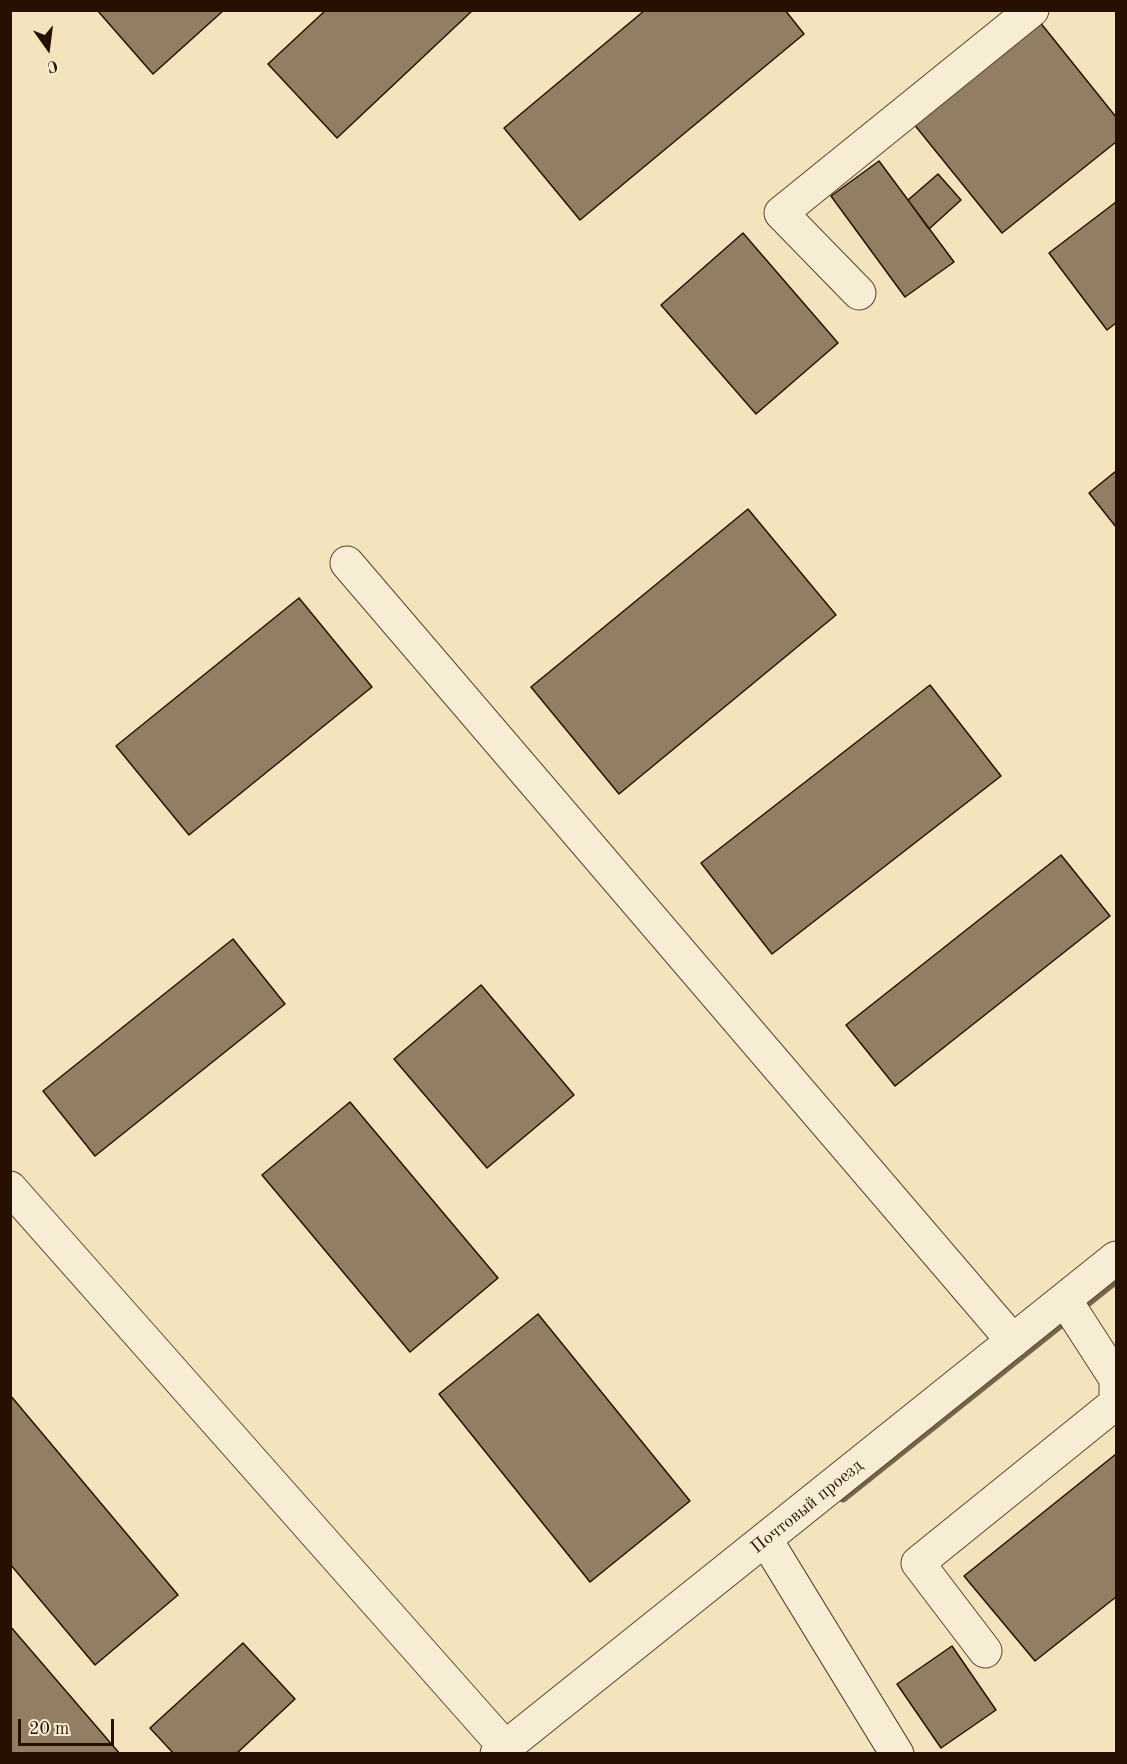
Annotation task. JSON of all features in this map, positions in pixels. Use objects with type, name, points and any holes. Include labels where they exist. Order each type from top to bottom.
[{"type":"street","points":[[859,293],[781,213],[1032,10]]},
{"type":"street","points":[[347,563],[1013,1341]]},
{"type":"street","points":[[10,1188],[501,1750]]},
{"type":"street","name":"Почтовый проезд","points":[[501,1750],[1116,1258]]},
{"type":"street","points":[[985,1652],[918,1563],[1116,1403],[1116,1378],[1065,1300]]},
{"type":"street","points":[[766,1540],[897,1754]]},
{"type":"building","points":[[97,10],[224,10],[153,74]]},
{"type":"building","points":[[326,10],[473,10],[337,138],[268,64]]},
{"type":"building","points":[[645,10],[785,10],[804,34],[580,220],[504,128]]},
{"type":"building","points":[[1039,21],[1116,117],[1116,142],[1002,233],[913,123]]},
{"type":"building","points":[[879,161],[954,262],[905,297],[831,196]]},
{"type":"building","points":[[938,174],[961,200],[929,229],[908,200]]},
{"type":"building","points":[[1116,202],[1116,323],[1107,330],[1049,253]]},
{"type":"building","points":[[743,233],[838,343],[756,414],[661,305]]},
{"type":"building","points":[[1116,471],[1116,527],[1089,493]]},
{"type":"building","points":[[748,509],[836,615],[619,794],[531,687]]},
{"type":"building","points":[[299,598],[372,687],[189,835],[116,746]]},
{"type":"building","points":[[930,685],[1001,776],[772,954],[701,863]]},
{"type":"building","points":[[1061,855],[1110,916],[895,1086],[846,1025]]},
{"type":"building","points":[[233,939],[285,1004],[95,1156],[43,1091]]},
{"type":"building","points":[[481,985],[574,1095],[487,1168],[394,1059]]},
{"type":"building","points":[[350,1102],[498,1278],[410,1352],[262,1175]]},
{"type":"building","points":[[538,1314],[690,1501],[590,1582],[439,1394]]},
{"type":"building","points":[[10,1395],[178,1595],[95,1665],[10,1564]]},
{"type":"building","points":[[1116,1454],[1116,1597],[1035,1661],[964,1576]]},
{"type":"building","points":[[10,1626],[120,1754],[10,1754]]},
{"type":"building","points":[[243,1643],[295,1699],[236,1754],[174,1754],[150,1728]]},
{"type":"building","points":[[952,1646],[996,1710],[941,1748],[897,1684]]},
{"type":"waterway","points":[[843,1498],[1116,1280]]}]
